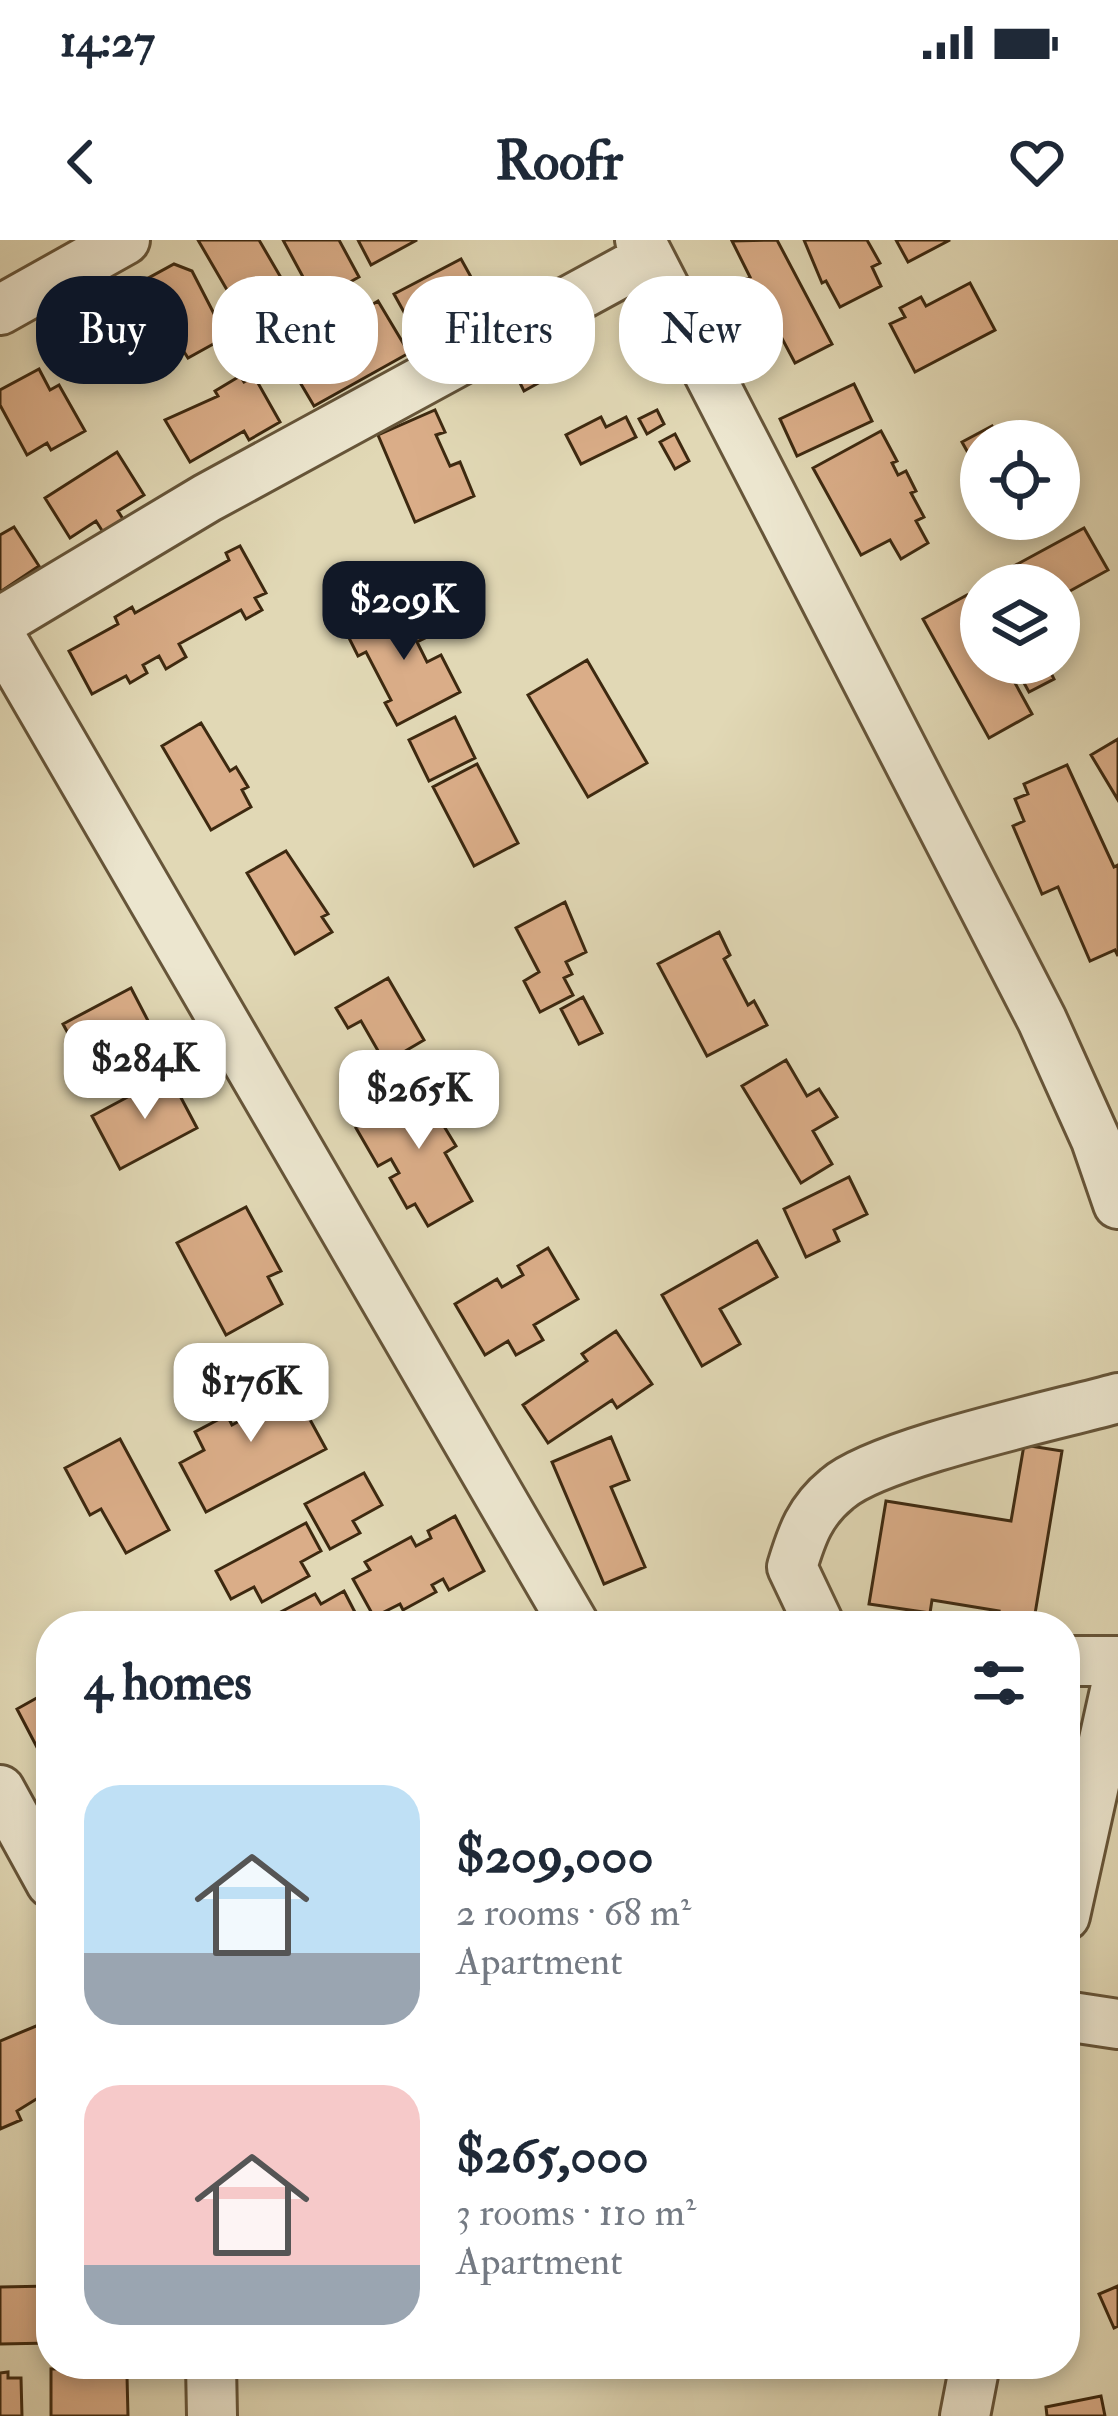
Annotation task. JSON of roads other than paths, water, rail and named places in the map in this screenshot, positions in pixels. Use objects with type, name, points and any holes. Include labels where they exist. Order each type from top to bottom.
[{"type":"street","points":[[0,310],[125,240]]},
{"type":"street","points":[[0,622],[644,249],[1042,1020],[1096,1140],[1118,1204]]},
{"type":"street","points":[[0,636],[566,1611]]},
{"type":"street","points":[[813,1611],[792,1567],[806,1522],[839,1486],[888,1463],[1118,1398]]},
{"type":"street","points":[[1080,1661],[1118,1661]]},
{"type":"street","points":[[1082,1760],[1118,1677]]},
{"type":"street","points":[[0,1790],[36,1856]]},
{"type":"street","points":[[1080,2018],[1118,2024]]},
{"type":"street","points":[[211,2379],[212,2416]]},
{"type":"street","points":[[964,2416],[972,2379]]}]
